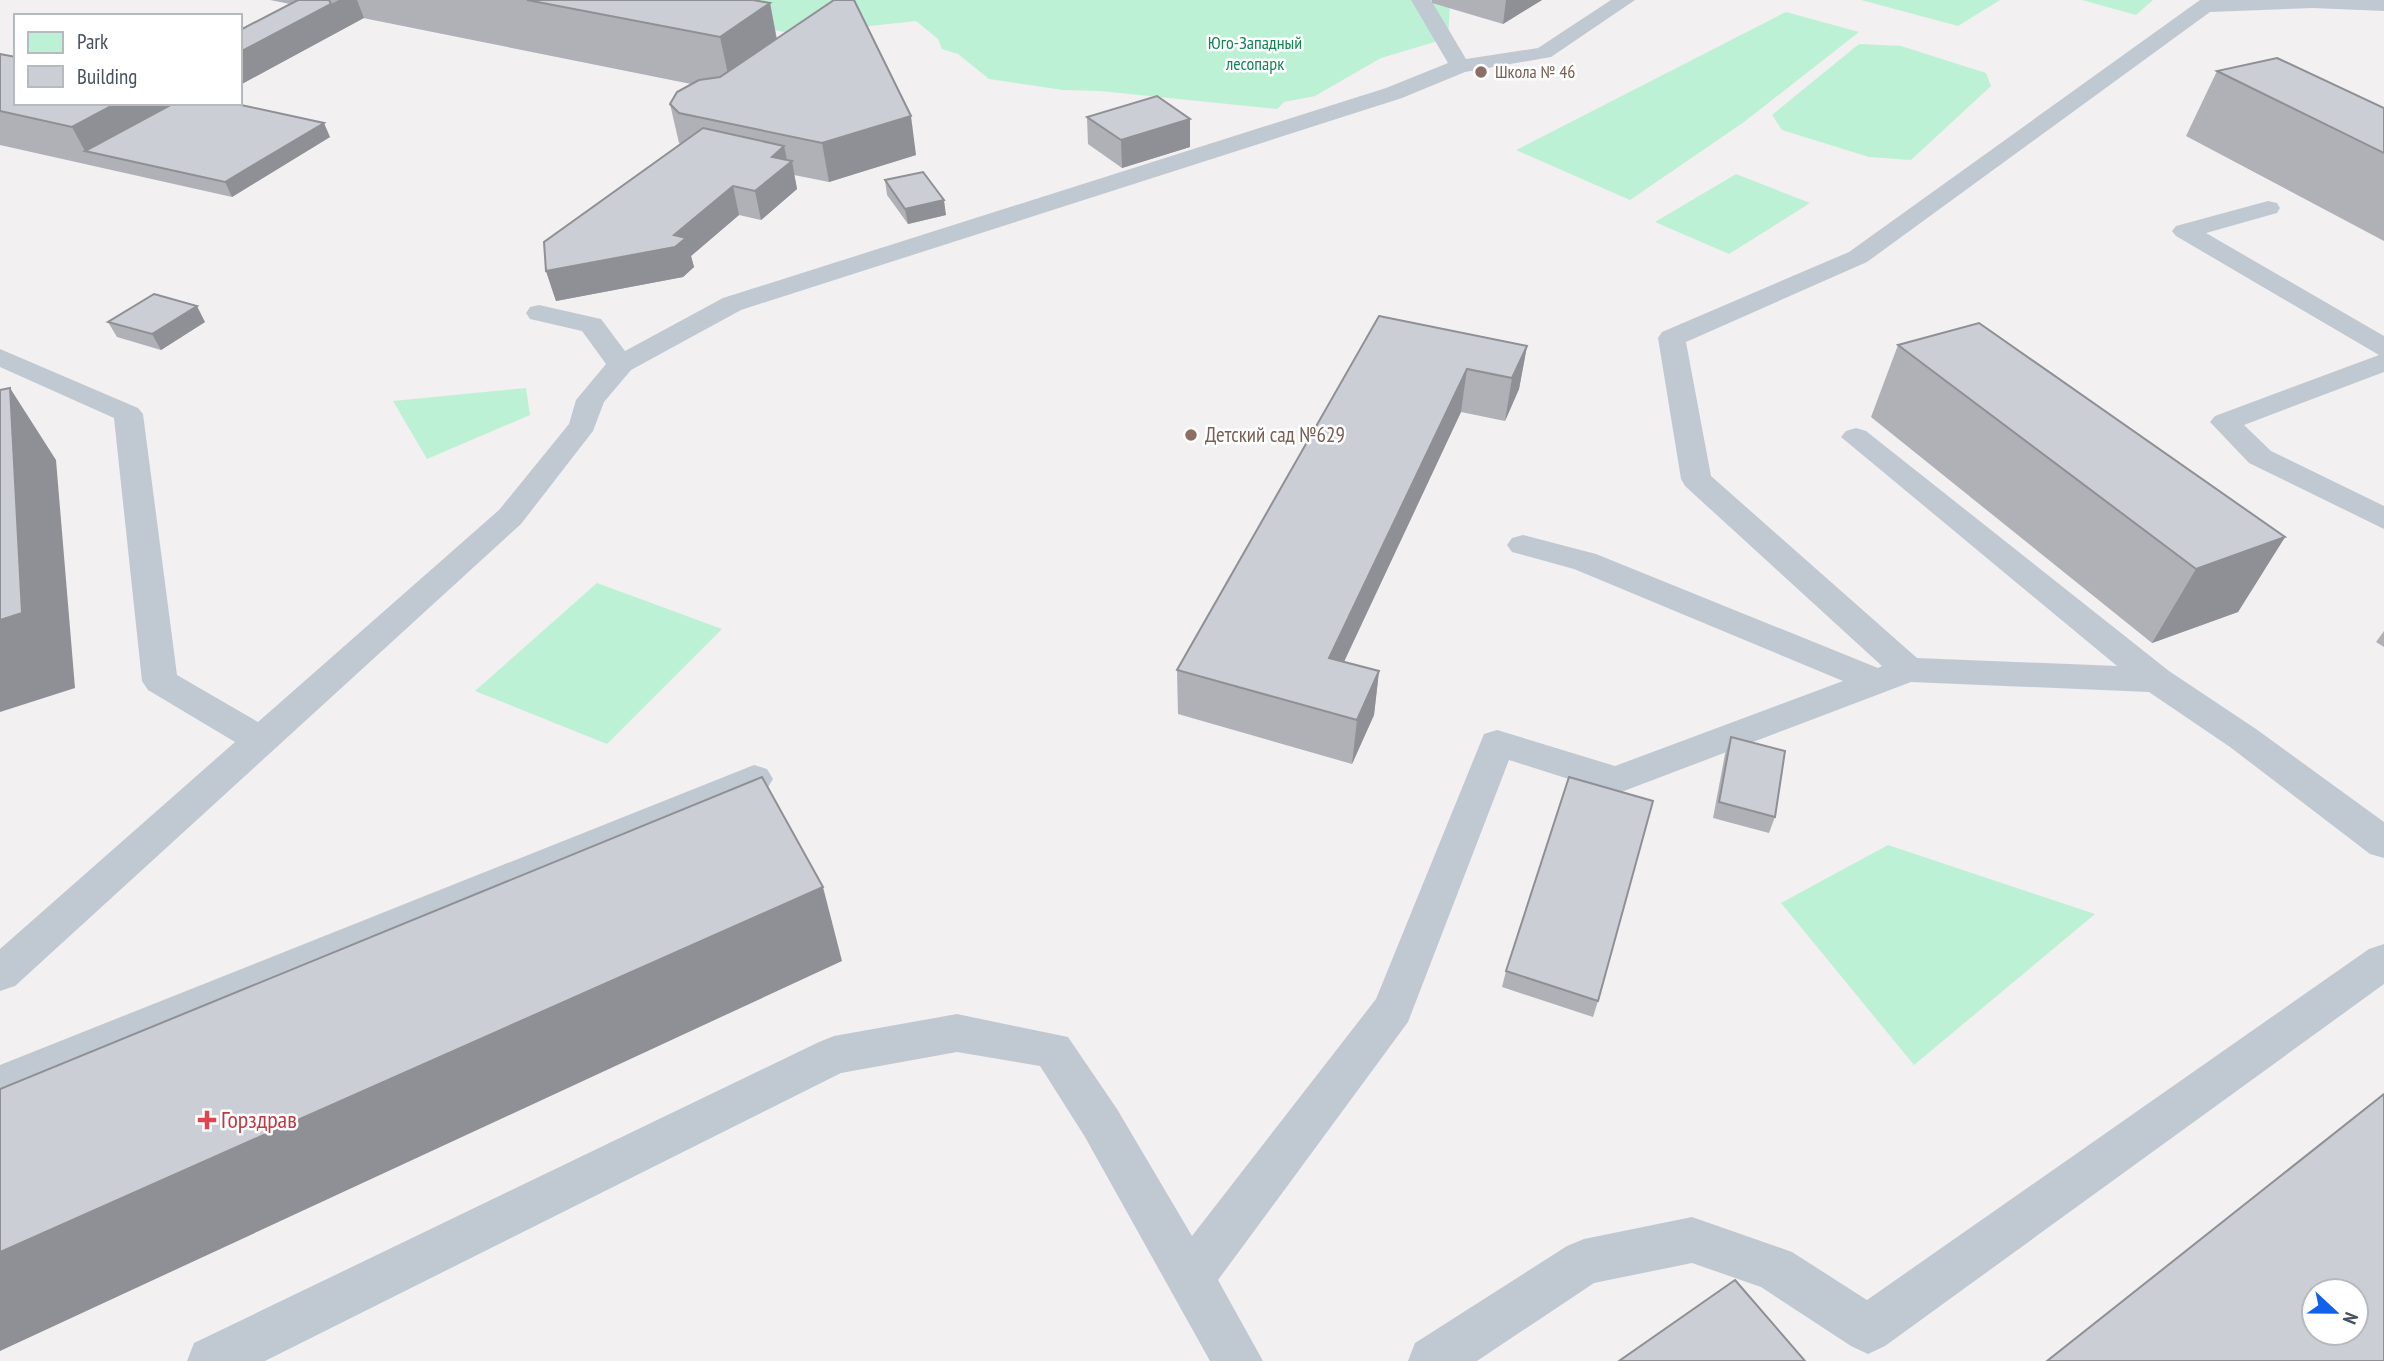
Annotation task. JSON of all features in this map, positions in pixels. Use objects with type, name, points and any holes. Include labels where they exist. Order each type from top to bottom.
[{"type":"lane","points":[[1421,0],[1460,66]]},
{"type":"lane","points":[[0,974],[510,517],[583,425],[590,400],[621,364],[732,304],[1376,99],[1460,66],[1544,53],[1625,0]]},
{"type":"lane","points":[[1893,676],[1696,479],[1672,338],[1858,257],[2210,3],[2313,2],[2384,5]]},
{"type":"lane","points":[[2268,208],[2185,230],[2384,348]]},
{"type":"lane","points":[[539,313],[591,325],[621,364]]},
{"type":"lane","points":[[0,357],[128,414],[160,681],[261,740]]},
{"type":"lane","points":[[2384,362],[2225,422],[2260,457],[2384,519]]},
{"type":"lane","points":[[1856,437],[2157,680],[2242,738],[2384,843]]},
{"type":"lane","points":[[1523,545],[1585,561],[1893,676],[2157,680]]},
{"type":"lane","points":[[1190,1278],[1393,1009],[1497,743],[1616,780],[1893,676]]},
{"type":"lane","points":[[0,1084],[754,779]]},
{"type":"lane","points":[[1433,1361],[1584,1262],[1692,1240],[1775,1269],[1868,1329],[2384,961]]},
{"type":"lane","points":[[212,1361],[834,1055],[957,1033],[1053,1050],[1101,1123],[1238,1361]]},
{"type":"green space","name":"Юго-Западный лесопарк","points":[[607,0],[1440,0],[1450,4],[1448,38],[1381,58],[1315,96],[1284,102],[1277,109],[1100,91],[1063,90],[989,79],[958,54],[942,49],[938,39],[916,21],[796,34]]},
{"type":"green space","points":[[1861,0],[2000,0],[1958,26]]},
{"type":"green space","points":[[2082,0],[2153,0],[2136,15]]},
{"type":"green space","points":[[1786,12],[1859,32],[1744,122],[1630,200],[1516,150]]},
{"type":"green space","points":[[1859,44],[1901,46],[1986,73],[1991,86],[1911,160],[1869,157],[1782,130],[1772,115]]},
{"type":"green space","points":[[1736,174],[1810,203],[1729,254],[1655,222]]},
{"type":"green space","points":[[526,388],[530,415],[427,459],[393,401]]},
{"type":"green space","points":[[597,583],[722,629],[607,744],[475,691]]},
{"type":"green space","points":[[1888,845],[2095,914],[1914,1065],[1781,903]]},
{"type":"building","points":[[298,0],[329,0],[331,4],[242,51],[242,29]]},
{"type":"building","points":[[527,0],[753,0],[770,3],[720,37]]},
{"type":"building","points":[[834,0],[854,0],[911,116],[822,143],[679,113],[670,104],[677,92],[699,80],[720,77]]},
{"type":"building","points":[[0,54],[14,57],[14,105],[113,105],[72,127],[0,111]]},
{"type":"building","points":[[2277,58],[2384,108],[2384,153],[2217,71]]},
{"type":"building","points":[[1157,96],[1190,119],[1121,140],[1087,117]]},
{"type":"building","points":[[170,105],[241,105],[324,123],[225,182],[85,151]]},
{"type":"building","points":[[703,128],[784,146],[772,157],[792,161],[755,191],[733,186],[674,235],[686,238],[675,247],[546,271],[544,242]]},
{"type":"building","points":[[923,172],[944,200],[905,209],[885,180]]},
{"type":"building","points":[[154,294],[197,306],[152,334],[108,322]]},
{"type":"building","points":[[1379,316],[1527,346],[1512,378],[1467,369],[1329,658],[1379,671],[1357,720],[1177,670]]},
{"type":"building","points":[[1979,323],[2285,537],[2196,569],[1898,345]]},
{"type":"building","points":[[10,388],[22,613],[0,620],[0,390]]},
{"type":"building","points":[[1731,737],[1785,751],[1775,817],[1719,802]]},
{"type":"building","points":[[762,777],[823,887],[0,1252],[0,1089]]},
{"type":"building","points":[[1569,777],[1653,801],[1598,1001],[1506,971]]},
{"type":"building","points":[[2384,1094],[2384,1361],[2047,1361]]},
{"type":"building","points":[[1735,1280],[1805,1361],[1619,1361]]},
{"type":"place","name":"Школа № 46","points":[[1481,72]]},
{"type":"place","name":"Детский сад №629","points":[[1191,435]]},
{"type":"place","name":"Горздрав","points":[[207,1120]]}]
